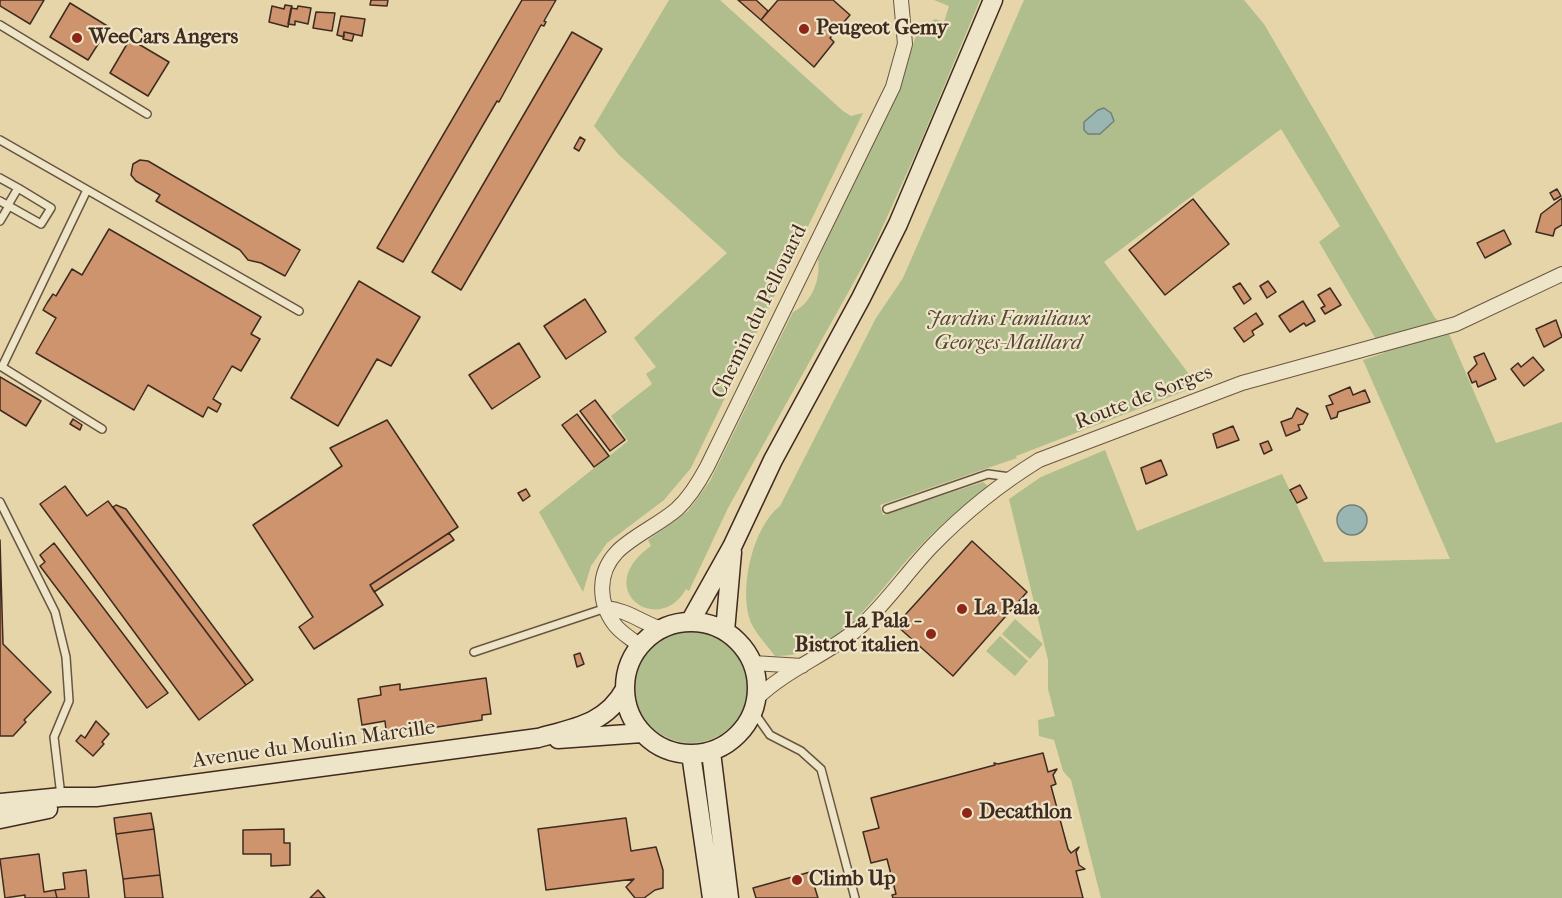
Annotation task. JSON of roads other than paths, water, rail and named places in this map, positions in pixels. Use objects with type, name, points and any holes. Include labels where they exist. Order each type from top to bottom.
[{"type":"main road","points":[[690,622],[732,548],[773,460],[861,298],[898,224],[993,0]]},
{"type":"main road","points":[[725,631],[732,548]]},
{"type":"main road","points":[[690,622],[708,624],[725,631],[742,645],[753,663],[757,680],[755,704],[744,729],[729,743],[711,752],[691,754],[673,752],[656,745],[642,733],[627,705],[625,689],[629,666],[640,646],[661,629],[690,622]]},
{"type":"main road","name":"Avenue du Moulin Marcille","points":[[0,803],[62,797],[96,797],[538,738],[589,724],[607,712],[625,689]]},
{"type":"main road","name":"Avenue du Moulin Marcille","points":[[538,738],[571,740],[642,733]]},
{"type":"main road","points":[[711,752],[729,898]]},
{"type":"main road","points":[[691,754],[712,898]]},
{"type":"main road","name":"Avenue du Moulin Marcille","points":[[0,819],[96,797]]},
{"type":"street","name":"Chemin du Pellouard","points":[[640,646],[615,625],[606,608],[600,585],[607,567],[617,552],[678,508],[696,487],[707,467],[893,87],[905,44],[901,0]]},
{"type":"street","name":"Route de Sorges","points":[[755,704],[773,682],[831,649],[862,625],[932,546],[1010,477],[1039,460],[1242,383],[1456,324],[1562,274]]},
{"type":"street","points":[[606,608],[624,610],[644,623],[661,629]]},
{"type":"street","points":[[753,663],[802,666]]},
{"type":"lane","points":[[0,25],[147,114]]},
{"type":"lane","points":[[0,140],[86,192],[299,311]]},
{"type":"lane","points":[[0,178],[51,208],[41,224],[0,201]]},
{"type":"lane","points":[[0,221],[18,188]]},
{"type":"lane","points":[[86,192],[2,367],[102,429]]},
{"type":"lane","points":[[887,509],[988,474],[1010,477]]},
{"type":"lane","points":[[0,502],[55,612],[66,657],[69,701],[54,737],[62,797]]},
{"type":"lane","points":[[474,652],[606,608]]},
{"type":"lane","points":[[755,704],[770,735],[813,759],[821,769],[855,898]]},
{"type":"water","points":[[1104,108],[1111,113],[1114,121],[1100,134],[1088,134],[1084,130],[1084,122],[1098,110]]},
{"type":"water","points":[[1352,505],[1363,509],[1367,520],[1363,531],[1352,535],[1341,531],[1337,520],[1341,509]]},
{"type":"place","name":"Peugeot Gemy","points":[[804,29]]},
{"type":"place","name":"WeeCars Angers","points":[[77,38]]},
{"type":"place","name":"La Pala","points":[[962,609]]},
{"type":"place","name":"La Pala - Bistrot italien","points":[[931,634]]},
{"type":"place","name":"Decathlon","points":[[967,813]]},
{"type":"place","name":"Climb Up","points":[[797,880]]},
{"type":"park label","name":"Jardins Familiaux Georges-Maillard","points":[[1008,332]]}]
